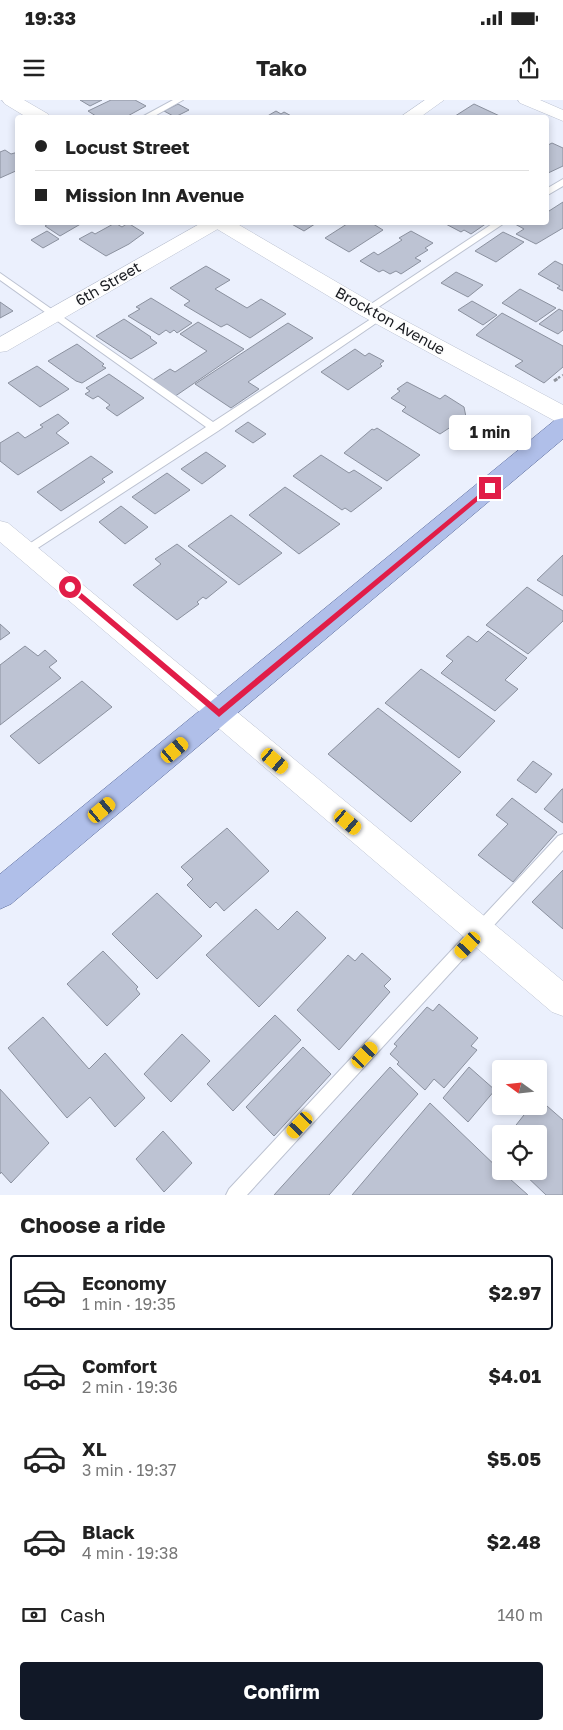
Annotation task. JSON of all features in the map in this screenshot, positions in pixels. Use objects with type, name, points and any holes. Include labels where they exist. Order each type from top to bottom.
[{"type":"main road","points":[[0,894],[219,714],[563,426]]},
{"type":"street","points":[[12,100],[37,115]]},
{"type":"street","points":[[412,115],[436,100]]},
{"type":"street","points":[[526,100],[563,116]]},
{"type":"street","name":"6th Street","points":[[0,346],[213,225]]},
{"type":"street","name":"Brockton Avenue","points":[[223,225],[374,314],[563,416]]},
{"type":"street","points":[[0,529],[563,1001]]},
{"type":"lane","points":[[150,115],[179,100]]},
{"type":"lane","points":[[549,191],[563,182]]},
{"type":"lane","points":[[27,551],[214,428],[498,225]]},
{"type":"lane","points":[[0,276],[214,428]]},
{"type":"lane","points":[[235,1195],[563,840]]},
{"type":"building","points":[[80,100],[102,100],[90,106]]},
{"type":"building","points":[[111,100],[135,100],[146,106],[130,115],[94,115],[88,111]]},
{"type":"building","points":[[178,104],[189,110],[179,115],[171,115],[164,111]]},
{"type":"building","points":[[474,104],[498,115],[457,115]]},
{"type":"building","points":[[276,111],[290,115],[269,115]]},
{"type":"building","points":[[552,143],[563,148],[563,166],[549,173],[549,144]]},
{"type":"building","points":[[5,150],[11,154],[15,153],[15,171],[0,178],[0,152]]},
{"type":"building","points":[[563,202],[563,228],[536,244],[516,234],[524,229],[517,225],[549,225],[549,211]]},
{"type":"building","points":[[46,225],[79,225],[60,236],[45,226]]},
{"type":"building","points":[[111,225],[122,227],[131,225],[144,233],[129,244],[106,256],[79,239],[92,232],[95,234]]},
{"type":"building","points":[[293,225],[313,225],[304,231]]},
{"type":"building","points":[[345,225],[375,225],[383,230],[349,252],[325,238]]},
{"type":"building","points":[[448,225],[484,225],[471,234],[464,230],[461,232]]},
{"type":"building","points":[[47,231],[59,239],[43,248],[31,240]]},
{"type":"building","points":[[411,231],[433,243],[425,248],[428,250],[415,258],[421,261],[401,274],[396,271],[390,274],[383,270],[379,272],[360,261],[374,252],[378,255],[402,240],[399,238]]},
{"type":"building","points":[[503,232],[524,242],[496,262],[475,251]]},
{"type":"building","points":[[555,261],[563,265],[563,291],[557,288],[560,286],[538,274]]},
{"type":"building","points":[[206,266],[230,280],[215,289],[247,308],[261,299],[286,314],[250,338],[227,324],[221,327],[184,305],[190,301],[170,288]]},
{"type":"building","points":[[456,272],[483,285],[468,297],[441,283]]},
{"type":"building","points":[[520,289],[556,308],[536,322],[502,303]]},
{"type":"building","points":[[151,298],[192,323],[177,333],[174,330],[170,333],[166,330],[159,335],[128,316],[140,309],[136,307]]},
{"type":"building","points":[[472,301],[497,315],[483,325],[458,310]]},
{"type":"building","points":[[0,302],[13,311],[0,318]]},
{"type":"building","points":[[559,309],[563,311],[563,330],[558,334],[539,324]]},
{"type":"building","points":[[502,313],[563,346],[563,367],[544,383],[515,366],[523,361],[476,335]]},
{"type":"building","points":[[124,319],[157,343],[131,359],[96,336]]},
{"type":"building","points":[[198,322],[244,349],[174,397],[150,382],[170,369],[175,372],[207,351],[180,334]]},
{"type":"building","points":[[288,323],[313,338],[248,382],[259,389],[231,408],[195,384]]},
{"type":"building","points":[[77,344],[104,364],[102,366],[106,368],[82,383],[76,381],[48,361]]},
{"type":"building","points":[[355,349],[365,356],[369,353],[384,361],[380,364],[382,366],[348,390],[321,372]]},
{"type":"building","points":[[37,366],[69,389],[40,407],[8,383]]},
{"type":"building","points":[[109,374],[144,398],[117,416],[106,408],[110,405],[98,396],[93,399],[85,394],[90,391],[86,388]]},
{"type":"building","points":[[407,382],[440,399],[445,395],[464,407],[466,417],[440,434],[402,411],[406,407],[391,398],[400,391],[397,389]]},
{"type":"building","points":[[58,414],[69,423],[56,433],[69,443],[18,475],[0,461],[0,443],[18,432],[25,438],[43,427],[40,425]]},
{"type":"building","points":[[248,422],[266,434],[253,443],[235,431]]},
{"type":"building","points":[[377,428],[420,455],[387,481],[344,453],[372,429]]},
{"type":"building","points":[[206,452],[226,466],[202,484],[181,469]]},
{"type":"building","points":[[321,455],[349,473],[354,470],[382,488],[351,512],[345,508],[342,510],[293,476]]},
{"type":"building","points":[[91,456],[113,472],[102,479],[105,482],[61,511],[37,492]]},
{"type":"building","points":[[167,473],[190,490],[155,514],[132,497]]},
{"type":"building","points":[[285,487],[340,524],[299,554],[249,515]]},
{"type":"building","points":[[121,506],[148,527],[125,544],[99,522]]},
{"type":"building","points":[[231,515],[282,553],[239,585],[188,546]]},
{"type":"building","points":[[177,544],[227,582],[206,599],[203,597],[197,602],[199,604],[177,620],[133,585],[161,564],[155,559]]},
{"type":"building","points":[[563,555],[563,596],[537,580]]},
{"type":"building","points":[[527,587],[563,611],[563,621],[528,654],[486,625]]},
{"type":"building","points":[[0,624],[10,633],[0,640]]},
{"type":"building","points":[[488,631],[527,658],[505,680],[518,689],[495,711],[441,673],[453,661],[446,656],[468,636],[477,642]]},
{"type":"building","points":[[25,646],[38,656],[45,650],[57,661],[49,667],[61,678],[0,725],[0,665]]},
{"type":"building","points":[[421,669],[495,721],[459,758],[385,703]]},
{"type":"building","points":[[82,681],[112,707],[39,764],[10,736]]},
{"type":"building","points":[[378,708],[461,772],[411,822],[328,754]]},
{"type":"building","points":[[533,761],[552,774],[536,793],[517,780]]},
{"type":"building","points":[[563,789],[563,823],[544,809]]},
{"type":"building","points":[[512,798],[557,832],[513,882],[478,855],[508,824],[496,815]]},
{"type":"building","points":[[227,828],[269,871],[224,911],[216,902],[210,908],[187,885],[193,879],[181,867]]},
{"type":"building","points":[[563,870],[563,929],[532,902]]},
{"type":"building","points":[[157,893],[202,936],[157,979],[112,934]]},
{"type":"building","points":[[256,909],[278,930],[297,911],[326,938],[259,1007],[206,955]]},
{"type":"building","points":[[103,951],[138,987],[136,989],[140,994],[107,1026],[67,984]]},
{"type":"building","points":[[362,953],[391,979],[384,986],[390,992],[339,1050],[297,1010],[348,955],[355,961]]},
{"type":"building","points":[[439,1004],[478,1038],[471,1046],[477,1050],[444,1088],[434,1079],[425,1090],[397,1064],[399,1062],[390,1054],[397,1046],[394,1044],[427,1007],[433,1011]]},
{"type":"building","points":[[275,1015],[301,1040],[233,1111],[207,1084]]},
{"type":"building","points":[[43,1017],[89,1069],[105,1053],[145,1098],[115,1127],[90,1097],[67,1118],[8,1048]]},
{"type":"building","points":[[182,1034],[210,1061],[171,1102],[144,1074]]},
{"type":"building","points":[[303,1047],[331,1074],[274,1136],[246,1107]]},
{"type":"building","points":[[390,1067],[418,1094],[329,1195],[274,1195]]},
{"type":"building","points":[[469,1067],[492,1087],[492,1094],[468,1122],[443,1098]]},
{"type":"building","points":[[0,1089],[49,1143],[11,1183],[1,1172],[0,1174]]},
{"type":"building","points":[[430,1103],[492,1162],[492,1180],[511,1180],[528,1195],[352,1195]]},
{"type":"building","points":[[548,1107],[563,1120],[563,1195],[546,1195],[530,1180],[547,1180],[547,1125],[516,1125],[524,1115],[548,1115]]},
{"type":"building","points":[[163,1131],[192,1163],[164,1192],[136,1159]]},
{"type":"route","points":[[70,587],[219,714],[490,488]]}]
